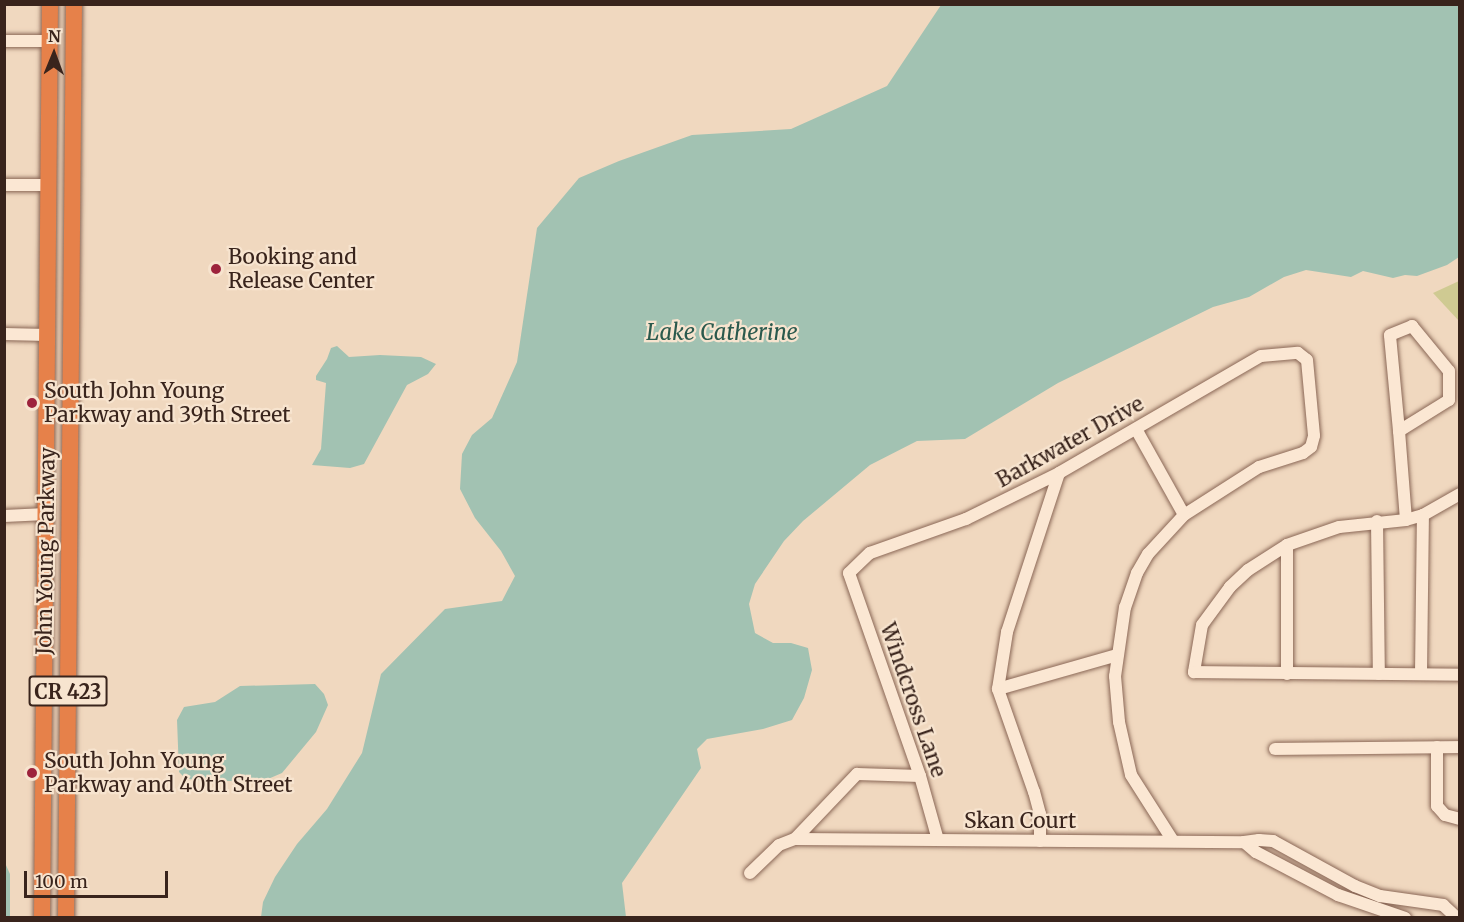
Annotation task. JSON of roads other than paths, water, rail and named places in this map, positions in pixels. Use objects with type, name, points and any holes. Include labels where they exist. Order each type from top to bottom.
[{"type":"highway","name":"John Young Parkway","points":[[42,918],[50,4]]},
{"type":"highway","name":"John Young Parkway","points":[[66,918],[74,4]]},
{"type":"highway","points":[[50,41],[63,61],[73,84]]},
{"type":"highway","points":[[48,335],[58,355],[70,398]]},
{"type":"street","points":[[4,41],[50,41]]},
{"type":"street","points":[[4,185],[49,185]]},
{"type":"street","points":[[1399,431],[1449,400],[1449,371],[1412,326],[1390,335],[1406,520]]},
{"type":"street","points":[[4,334],[48,335]]},
{"type":"street","name":"Barkwater Drive","points":[[849,573],[870,553],[966,519],[1059,473],[1261,356],[1298,353],[1307,360],[1314,436],[1311,447],[1303,453],[1259,467],[1184,515]]},
{"type":"street","points":[[1136,429],[1184,515],[1148,554],[1137,573],[1125,607],[1117,655],[1115,704],[1131,775],[1173,842]]},
{"type":"street","points":[[1041,841],[1040,814],[1034,792],[998,689],[1007,632],[1059,473]]},
{"type":"street","points":[[1460,494],[1423,515],[1406,520],[1377,521],[1339,527],[1287,545],[1248,570],[1230,587],[1202,625],[1194,672],[1460,675]]},
{"type":"street","points":[[4,516],[46,514]]},
{"type":"street","points":[[1421,674],[1423,515]]},
{"type":"street","points":[[1377,521],[1379,674]]},
{"type":"street","points":[[1287,545],[1287,674]]},
{"type":"street","name":"Windcross Lane","points":[[849,573],[920,776],[938,840]]},
{"type":"street","points":[[998,689],[1117,655]]},
{"type":"street","points":[[1437,747],[1437,806],[1445,815],[1460,819]]},
{"type":"street","points":[[1275,749],[1460,747]]},
{"type":"street","points":[[750,873],[772,850],[795,839],[857,774],[920,776]]},
{"type":"street","name":"Skan Court","points":[[795,839],[1274,841],[1355,886],[1380,896],[1443,905],[1457,918]]},
{"type":"street","points":[[1244,842],[1256,852],[1338,895],[1405,918]]},
{"type":"water","name":"Lake Catherine","points":[[941,5],[1459,5],[1459,257],[1447,265],[1417,276],[1405,275],[1393,278],[1363,271],[1351,277],[1306,270],[1284,277],[1249,297],[1213,307],[1058,383],[965,439],[917,441],[870,465],[803,521],[784,541],[755,584],[749,604],[755,633],[773,643],[791,643],[808,648],[812,670],[804,698],[792,720],[763,729],[707,739],[697,749],[701,768],[622,883],[626,917],[261,917],[263,902],[275,877],[297,844],[327,809],[362,753],[381,674],[445,609],[502,601],[515,576],[501,551],[475,518],[460,489],[462,454],[472,435],[492,418],[517,362],[537,228],[579,178],[619,161],[692,135],[791,129],[887,86]]},
{"type":"water","points":[[337,346],[349,357],[380,355],[421,357],[436,364],[428,374],[407,385],[364,464],[350,468],[312,465],[321,449],[326,383],[316,380],[316,376],[331,348]]},
{"type":"water","points":[[315,684],[324,694],[328,705],[316,732],[282,773],[261,782],[194,780],[185,778],[179,772],[177,720],[184,707],[215,702],[240,686]]},
{"type":"water","points":[[5,863],[10,874],[10,917],[5,917]]},
{"type":"place","name":"Booking and Release Center","points":[[216,269]]},
{"type":"place","name":"South John Young Parkway and 39th Street","points":[[32,403]]},
{"type":"place","name":"South John Young Parkway and 40th Street","points":[[32,773]]}]
